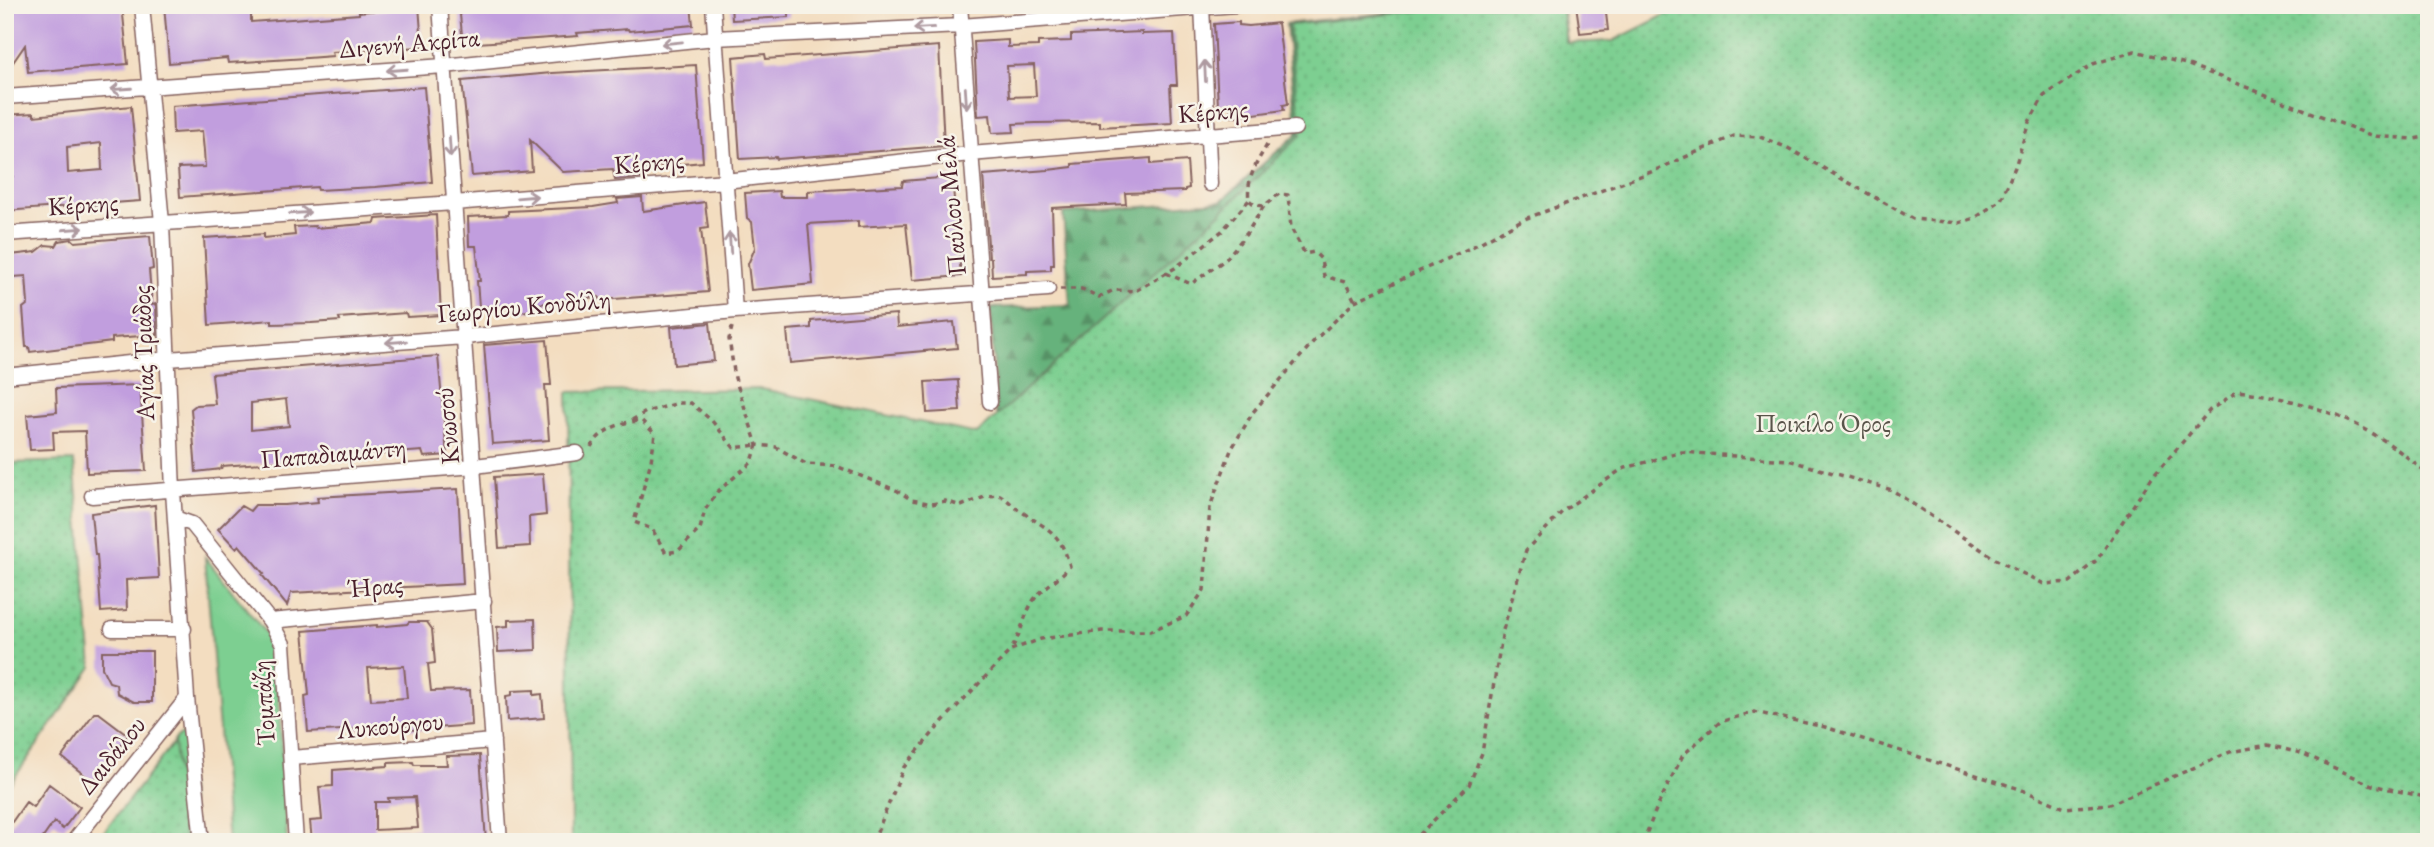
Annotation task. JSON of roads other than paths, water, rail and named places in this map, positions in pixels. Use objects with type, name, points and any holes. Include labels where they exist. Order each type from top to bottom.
[{"type":"street","name":"Αγίας Τριάδος","points":[[142,5],[162,223],[173,491],[187,698],[202,842]]},
{"type":"street","name":"Κνωσού","points":[[440,5],[500,842]]},
{"type":"street","points":[[713,5],[735,311]]},
{"type":"street","name":"Παύλου Μελά","points":[[960,5],[970,154],[984,294],[990,402]]},
{"type":"street","name":"Διγενή Ακρίτα","points":[[5,97],[444,66],[715,38],[961,26],[1236,5]]},
{"type":"street","points":[[1202,7],[1210,184]]},
{"type":"street","name":"Κέρκης","points":[[5,234],[725,181],[970,154],[1295,128]]},
{"type":"street","name":"Γεωργίου Κονδύλη","points":[[5,376],[168,359],[464,337],[735,311],[1048,289]]},
{"type":"street","name":"Παπαδιαμάντη","points":[[92,496],[475,466],[577,453]]},
{"type":"street","name":"Τομπάζη","points":[[175,518],[192,524],[270,621],[283,645],[296,842]]},
{"type":"street","name":"Ήρας","points":[[270,621],[484,601]]},
{"type":"street","points":[[112,629],[184,629]]},
{"type":"street","name":"Δαιδάλου","points":[[73,842],[187,698]]},
{"type":"street","name":"Λυκούργου","points":[[291,758],[493,741]]},
{"type":"park label","name":"Ποικίλο Όρος","points":[[1823,423]]}]
